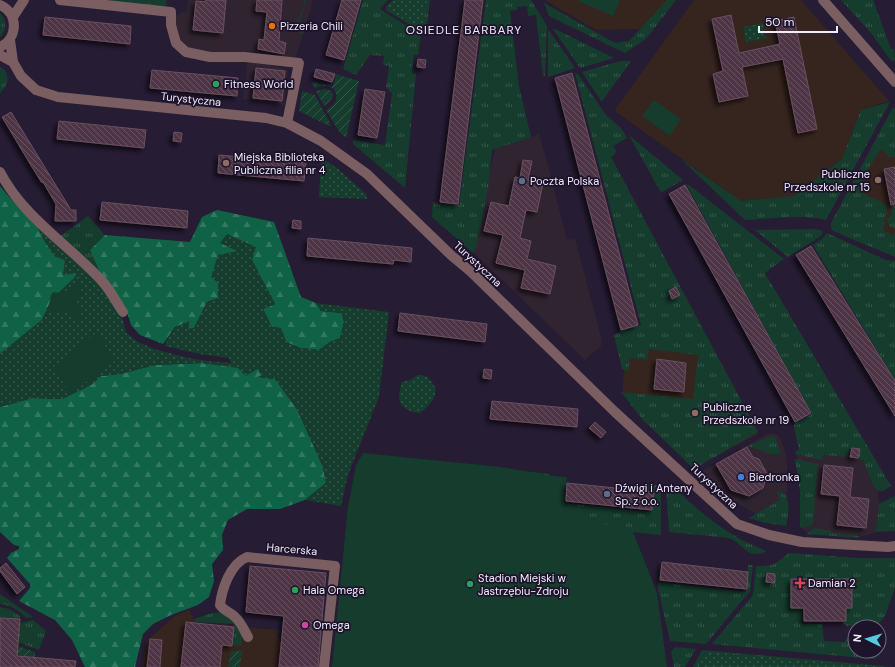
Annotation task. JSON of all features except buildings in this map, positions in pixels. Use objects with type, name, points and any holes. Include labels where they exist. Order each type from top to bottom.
[{"type":"street","points":[[8,0],[0,4],[13,17],[24,0]]},
{"type":"street","points":[[60,0],[171,12],[171,25],[176,43],[186,52],[210,57],[244,57],[299,63],[287,123]]},
{"type":"street","points":[[823,0],[895,82]]},
{"type":"street","name":"Turystyczna","points":[[13,17],[13,33],[10,40],[13,62],[22,76],[36,90],[58,97],[266,118],[287,123],[321,141],[367,174],[452,256],[470,270],[615,412],[737,524],[769,535],[802,542],[888,547],[895,546]]},
{"type":"street","points":[[0,47],[10,40]]},
{"type":"street","name":"Turystyczna","points":[[0,55],[13,62]]},
{"type":"street","points":[[0,172],[10,191],[39,223],[102,281],[111,292],[123,312]]},
{"type":"street","name":"Harcerska","points":[[248,636],[237,619],[230,612],[223,610],[220,605],[224,588],[240,560],[247,557],[335,566],[324,667]]},
{"type":"shaded area","points":[[188,0],[313,0],[295,58],[251,51],[214,55],[193,51],[180,43],[174,20],[178,14],[187,11]]},
{"type":"shaded area","points":[[545,0],[668,0],[643,29],[596,30]]},
{"type":"shaded area","points":[[694,0],[801,0],[889,101],[861,110],[842,159],[794,196],[741,201],[616,112],[616,108]]},
{"type":"shaded area","points":[[248,59],[288,70],[284,105],[243,99]]},
{"type":"shaded area","name":"Publiczne Przedszkole nr 15","points":[[895,129],[895,242],[847,211],[877,148]]},
{"type":"shaded area","points":[[539,132],[567,240],[575,238],[602,341],[601,346],[585,360],[472,251],[474,249],[495,149],[536,135]]},
{"type":"shaded area","name":"Publiczne Przedszkole nr 19","points":[[697,330],[758,434],[697,466],[623,391],[623,383],[626,343]]},
{"type":"shaded area","points":[[769,433],[777,434],[781,439],[787,459],[787,525],[764,518],[730,499],[699,473]]},
{"type":"shaded area","points":[[824,453],[865,459],[877,487],[880,505],[876,532],[864,536],[808,533],[801,528],[800,472],[796,454]]},
{"type":"shaded area","points":[[190,610],[195,623],[279,630],[278,638],[321,642],[319,667],[142,667],[146,641],[176,615]]},
{"type":"green space","points":[[81,0],[166,0],[167,5],[160,8]]},
{"type":"green space","points":[[304,0],[306,0],[298,27],[305,30],[303,34],[297,31],[295,21],[298,21],[304,5]]},
{"type":"green space","points":[[363,0],[388,0],[380,9],[421,35],[418,55],[414,55],[412,73],[416,74],[405,188],[353,144],[353,140],[385,145],[392,94],[386,87],[389,66],[383,65],[384,56],[370,55],[356,75],[343,69]]},
{"type":"green space","points":[[394,0],[430,0],[426,34],[387,11],[386,8]]},
{"type":"green space","points":[[394,0],[427,0],[422,30],[386,9],[387,5]]},
{"type":"green space","points":[[486,0],[531,0],[547,26],[545,76],[543,76],[536,15],[528,16],[527,6],[517,7],[517,10],[510,11],[519,86],[531,137],[492,150],[488,189],[476,248],[473,253],[432,217],[433,202],[459,205]]},
{"type":"green space","points":[[667,0],[676,0],[646,39],[625,53],[549,16],[544,3],[615,43],[629,41]]},
{"type":"green space","points":[[841,0],[873,0],[891,49],[894,49],[895,60],[892,62],[871,33]]},
{"type":"green space","points":[[578,1],[620,1],[613,16]]},
{"type":"green space","points":[[0,13],[5,22],[5,28],[0,37]]},
{"type":"green space","points":[[763,23],[766,38],[746,42],[743,27]]},
{"type":"green space","points":[[548,29],[575,68],[548,77]]},
{"type":"green space","points":[[553,29],[555,29],[614,58],[580,68]]},
{"type":"green space","points":[[620,61],[631,61],[601,101],[582,72]]},
{"type":"green space","points":[[0,67],[6,73],[8,80],[0,93]]},
{"type":"green space","points":[[575,73],[578,74],[606,115],[621,128],[627,138],[613,146],[617,152],[611,157],[758,432],[694,469],[642,419],[621,392],[693,399],[698,355],[649,349],[647,360],[630,358],[628,372],[622,369],[614,335],[623,330],[641,325]]},
{"type":"green space","points":[[336,74],[359,81],[346,138],[340,133],[326,110],[335,102],[335,91],[333,88],[328,86],[315,88],[311,82],[333,86]]},
{"type":"green space","points":[[325,89],[332,92],[333,96],[332,99],[324,106],[316,91]]},
{"type":"green space","points":[[302,91],[315,95],[331,125],[329,126],[299,111]]},
{"type":"green space","points":[[654,100],[681,119],[670,136],[642,116]]},
{"type":"green space","points":[[890,102],[826,220],[797,217],[745,220],[681,159],[741,201],[794,196],[842,159],[861,110]]},
{"type":"green space","points":[[893,107],[895,109],[895,157],[889,157],[881,149],[867,171],[859,191],[887,205],[887,214],[884,220],[885,224],[883,230],[893,236],[895,231],[895,257],[833,231],[831,228],[831,223]]},
{"type":"green space","points":[[629,135],[683,180],[662,192],[660,191]]},
{"type":"green space","points":[[323,159],[337,168],[366,194],[367,199],[319,197],[321,164]]},
{"type":"green space","points":[[686,184],[784,259],[765,273],[891,486],[883,491],[878,491],[874,487],[863,460],[858,459],[859,450],[849,449],[848,457],[823,455],[822,460],[795,454],[796,451],[799,450],[794,423],[812,414]]},
{"type":"green space","points":[[0,186],[36,224],[45,242],[77,272],[75,278],[51,300],[42,320],[0,354]]},
{"type":"green space","points":[[893,205],[895,205],[895,228],[889,226],[887,219],[892,214],[891,209]]},
{"type":"green space","points":[[217,210],[274,222],[301,297],[316,303],[321,311],[342,313],[344,322],[340,338],[330,342],[319,350],[300,348],[286,342],[281,328],[272,327],[263,309],[275,304],[252,260],[238,251],[218,283],[218,298],[207,302],[194,328],[188,329],[189,322],[175,327],[163,344],[140,335],[131,325],[125,306],[101,275],[90,250],[105,235],[190,242],[202,217]]},
{"type":"green space","points":[[88,216],[105,235],[90,250],[101,275],[59,237]]},
{"type":"green space","points":[[36,224],[103,285],[122,316],[126,332],[138,342],[157,350],[189,358],[231,363],[229,358],[199,354],[165,346],[173,330],[189,321],[188,329],[194,328],[207,302],[218,298],[218,283],[211,277],[218,255],[237,251],[220,243],[227,234],[256,247],[252,260],[275,304],[263,309],[272,327],[281,328],[286,342],[300,348],[319,350],[330,342],[340,338],[344,322],[342,313],[321,311],[316,303],[389,312],[379,397],[351,467],[341,506],[305,500],[326,483],[323,467],[297,409],[275,379],[257,377],[263,375],[257,369],[246,376],[238,368],[201,363],[155,365],[120,374],[101,376],[91,385],[62,399],[32,398],[0,407],[0,354],[42,320],[51,300],[74,278],[77,273],[63,275],[65,260],[55,257]]},
{"type":"green space","points":[[815,229],[823,231],[821,236],[788,257],[755,230]]},
{"type":"green space","points":[[827,233],[886,260],[895,261],[895,380],[813,245],[822,239]]},
{"type":"green space","points":[[75,283],[80,284],[82,288],[77,301],[82,317],[78,320],[72,318],[67,310],[55,311],[49,306],[52,301],[50,299],[53,292],[66,291]]},
{"type":"green space","points":[[96,333],[116,360],[71,393],[52,368]]},
{"type":"green space","points":[[201,363],[257,368],[263,376],[260,377],[275,379],[297,409],[323,467],[326,483],[305,500],[280,509],[247,509],[228,520],[222,535],[223,550],[212,564],[214,581],[209,597],[198,605],[171,615],[153,624],[143,634],[135,667],[85,667],[72,640],[55,620],[19,601],[30,588],[30,584],[7,558],[11,553],[19,549],[19,546],[14,545],[0,532],[0,407],[32,398],[62,399],[91,385],[101,376],[120,374],[155,365]]},
{"type":"green space","points":[[418,375],[427,377],[436,389],[431,402],[420,413],[413,412],[403,406],[399,399],[402,382],[410,380]]},
{"type":"green space","points":[[774,435],[781,452],[779,454],[771,454],[748,446]]},
{"type":"green space","points":[[363,453],[501,467],[566,478],[564,505],[607,525],[632,529],[657,593],[667,667],[332,667],[348,506],[356,465]]},
{"type":"green space","points":[[795,459],[818,464],[813,524],[802,528],[800,527],[800,492]]},
{"type":"green space","points":[[515,470],[549,474],[549,476],[567,477],[564,503],[651,512],[653,492],[643,491],[644,484],[661,486],[661,535],[623,531],[622,539],[554,499]]},
{"type":"green space","points":[[670,486],[676,494],[679,492],[699,510],[731,534],[767,551],[760,554],[750,553],[729,538],[669,532],[666,487]]},
{"type":"green space","points":[[782,492],[788,503],[786,526],[766,523],[749,518],[780,500],[777,493]]},
{"type":"green space","points":[[895,496],[895,531],[876,532],[879,504]]},
{"type":"green space","points":[[815,528],[832,531],[832,533],[859,536],[859,538],[806,534]]},
{"type":"green space","points":[[789,553],[858,558],[895,558],[895,587],[886,614],[883,619],[847,619],[847,626],[843,623],[843,609],[802,609],[802,624],[822,624],[824,641],[844,642],[847,638],[847,656],[712,644],[753,595],[756,566],[771,565]]},
{"type":"green space","points":[[748,565],[753,565],[750,591],[706,644],[670,641],[658,582],[746,592]]},
{"type":"green space","points":[[0,594],[33,617],[26,618],[14,608],[8,605],[0,604]]},
{"type":"green space","points":[[0,607],[9,609],[20,616],[20,619],[0,618]]},
{"type":"green space","points":[[227,612],[243,636],[241,646],[233,645],[234,624],[195,622],[194,619],[212,613]]},
{"type":"green space","points":[[33,620],[46,631],[39,650],[18,642],[20,623]]},
{"type":"green space","points":[[18,646],[35,652],[35,658],[17,656]]},
{"type":"green space","points":[[675,647],[696,649],[685,667],[674,667],[671,652]]},
{"type":"green space","points":[[702,650],[893,667],[693,667]]},
{"type":"green space","points":[[231,651],[242,651],[240,667],[228,667]]},
{"type":"green space","points":[[706,652],[887,667],[698,667]]},
{"type":"place","name":"Pizzeria Chili","points":[[272,26]]},
{"type":"place","name":"Fitness World","points":[[216,84]]},
{"type":"place","name":"Miejska Biblioteka Publiczna filia nr 4","points":[[226,163]]},
{"type":"place","name":"Publiczne Przedszkole nr 15","points":[[878,180]]},
{"type":"place","name":"Poczta Polska","points":[[522,181]]},
{"type":"place","name":"Publiczne Przedszkole nr 19","points":[[695,413]]},
{"type":"place","name":"Biedronka","points":[[741,477]]},
{"type":"place","name":"Dźwigi i Anteny Sp. z o.o.","points":[[607,494]]},
{"type":"place","name":"Damian 2","points":[[800,583]]},
{"type":"place","name":"Stadion Miejski w Jastrzębiu-Zdroju","points":[[470,584]]},
{"type":"place","name":"Hala Omega","points":[[295,590]]},
{"type":"place","name":"Omega","points":[[305,625]]},
{"type":"district","name":"OSIEDLE BARBARY","points":[[464,30]]}]
